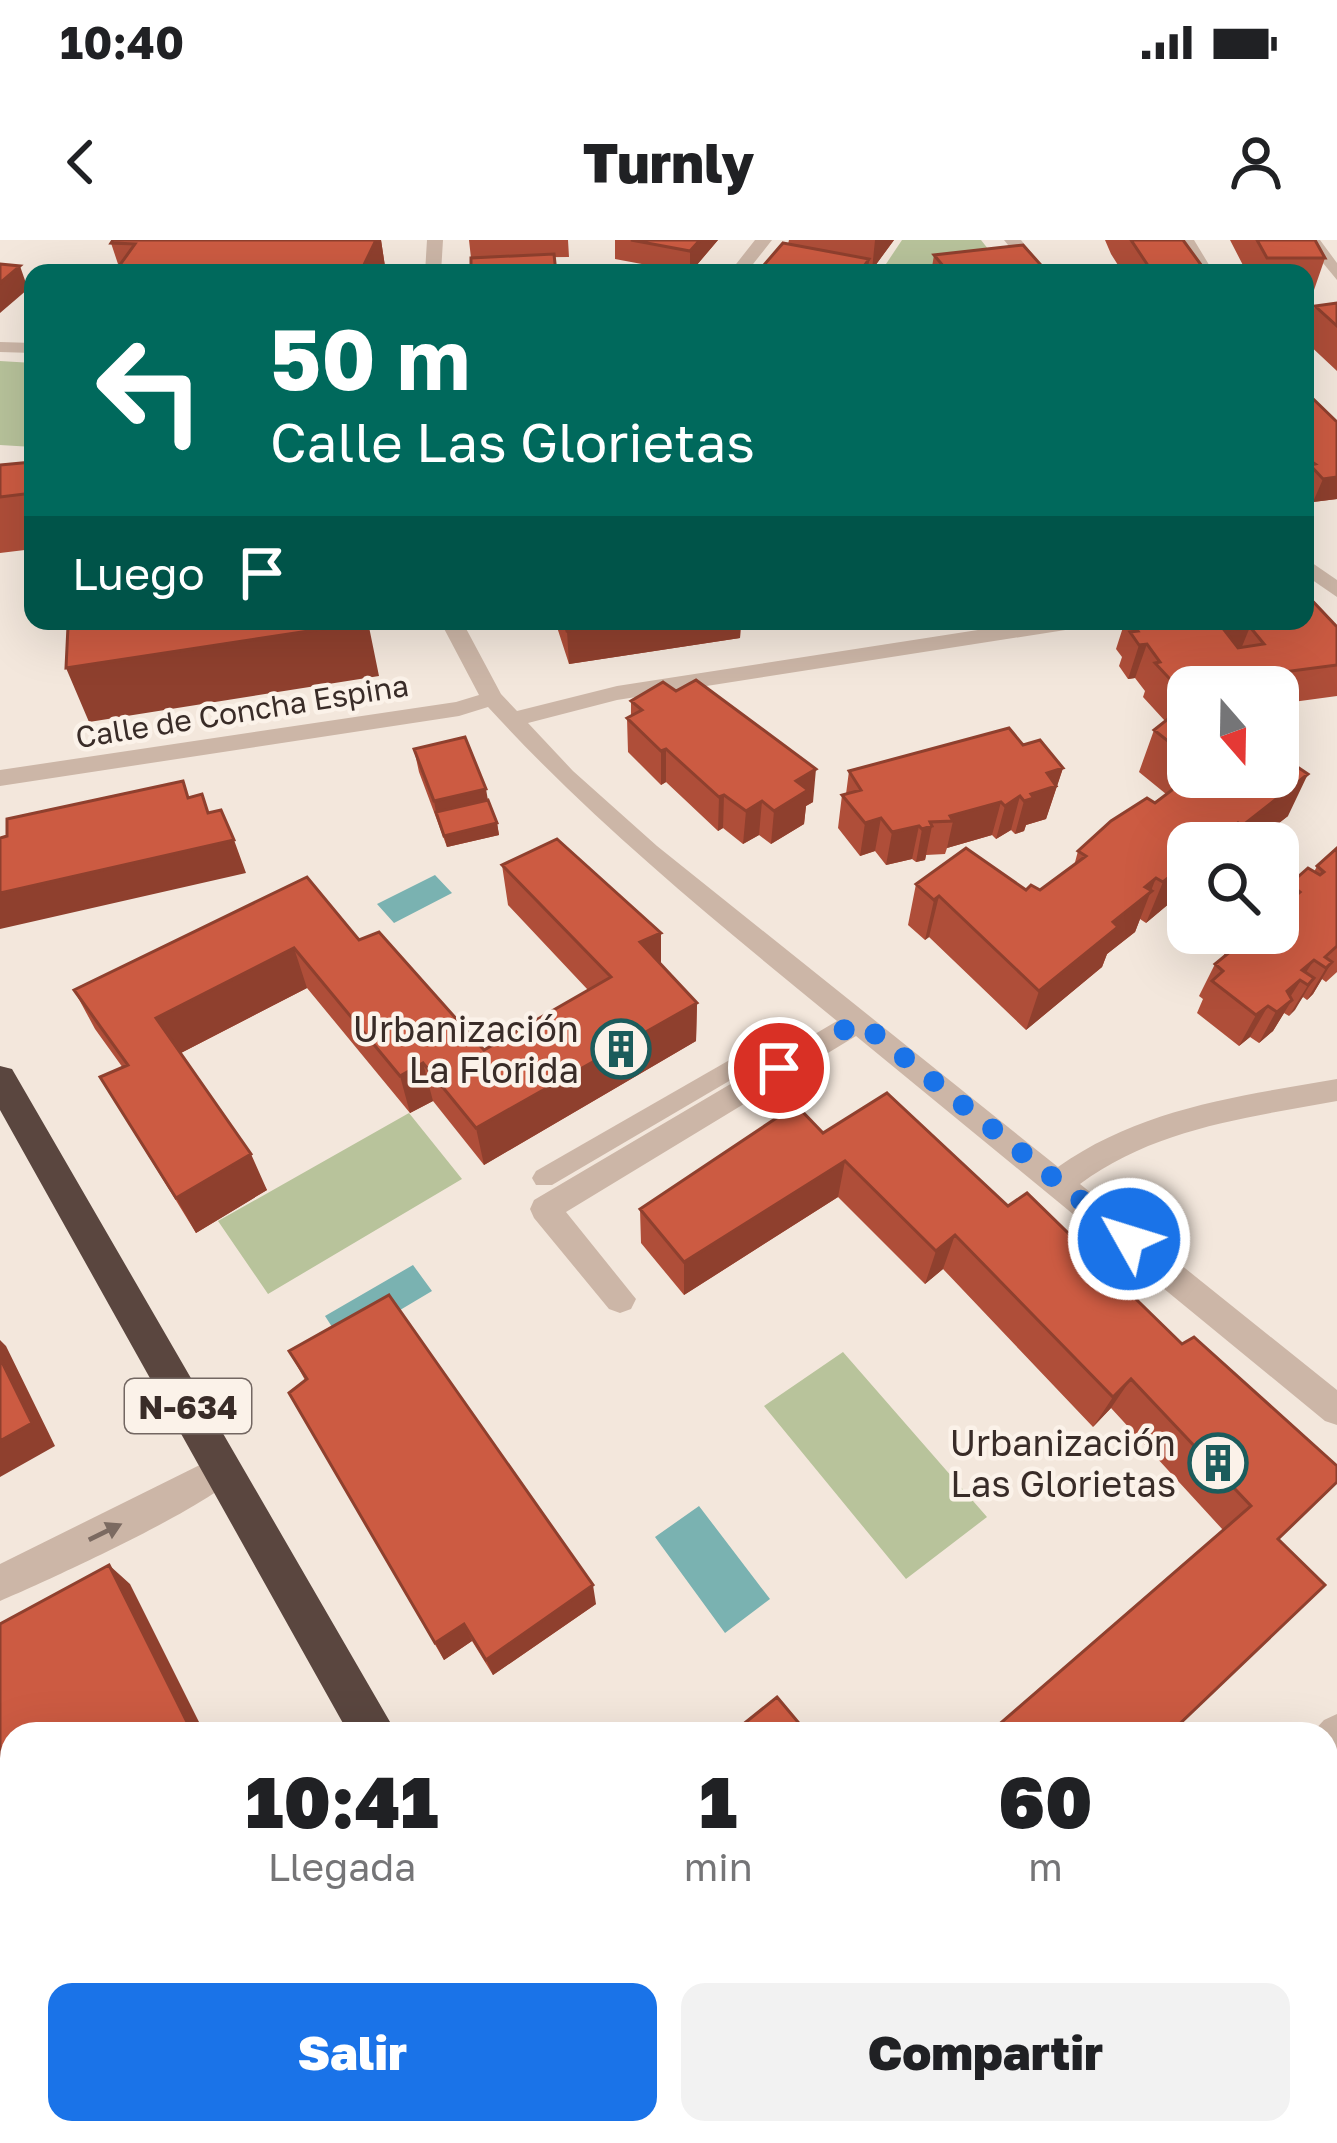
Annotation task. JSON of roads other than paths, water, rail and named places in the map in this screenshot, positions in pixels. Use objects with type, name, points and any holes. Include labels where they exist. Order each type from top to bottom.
[{"type":"highway","name":"N-634","points":[[0,1079],[367,1722]]},
{"type":"street","points":[[744,264],[764,240]]},
{"type":"street","points":[[1012,240],[1032,264]]},
{"type":"street","points":[[1312,240],[1337,275]]},
{"type":"street","points":[[457,630],[502,709],[565,777],[648,852],[1337,1409]]},
{"type":"street","name":"Calle de Concha Espina","points":[[0,778],[459,710],[502,709],[617,693],[1020,630]]},
{"type":"street","points":[[620,1299],[545,1209],[859,1021]]},
{"type":"street","points":[[1060,1183],[1107,1146],[1172,1121],[1337,1090]]},
{"type":"street","points":[[0,1583],[183,1494],[224,1469]]},
{"type":"lane","points":[[544,1178],[796,1031]]},
{"type":"water","points":[[435,875],[452,893],[394,923],[377,904]]},
{"type":"water","points":[[413,1265],[432,1291],[343,1344],[325,1316]]},
{"type":"water","points":[[699,1506],[770,1599],[725,1633],[655,1537]]},
{"type":"place","name":"Urbanización La Florida","points":[[621,1049]]},
{"type":"place","name":"Urbanización Las Glorietas","points":[[1218,1463]]}]
